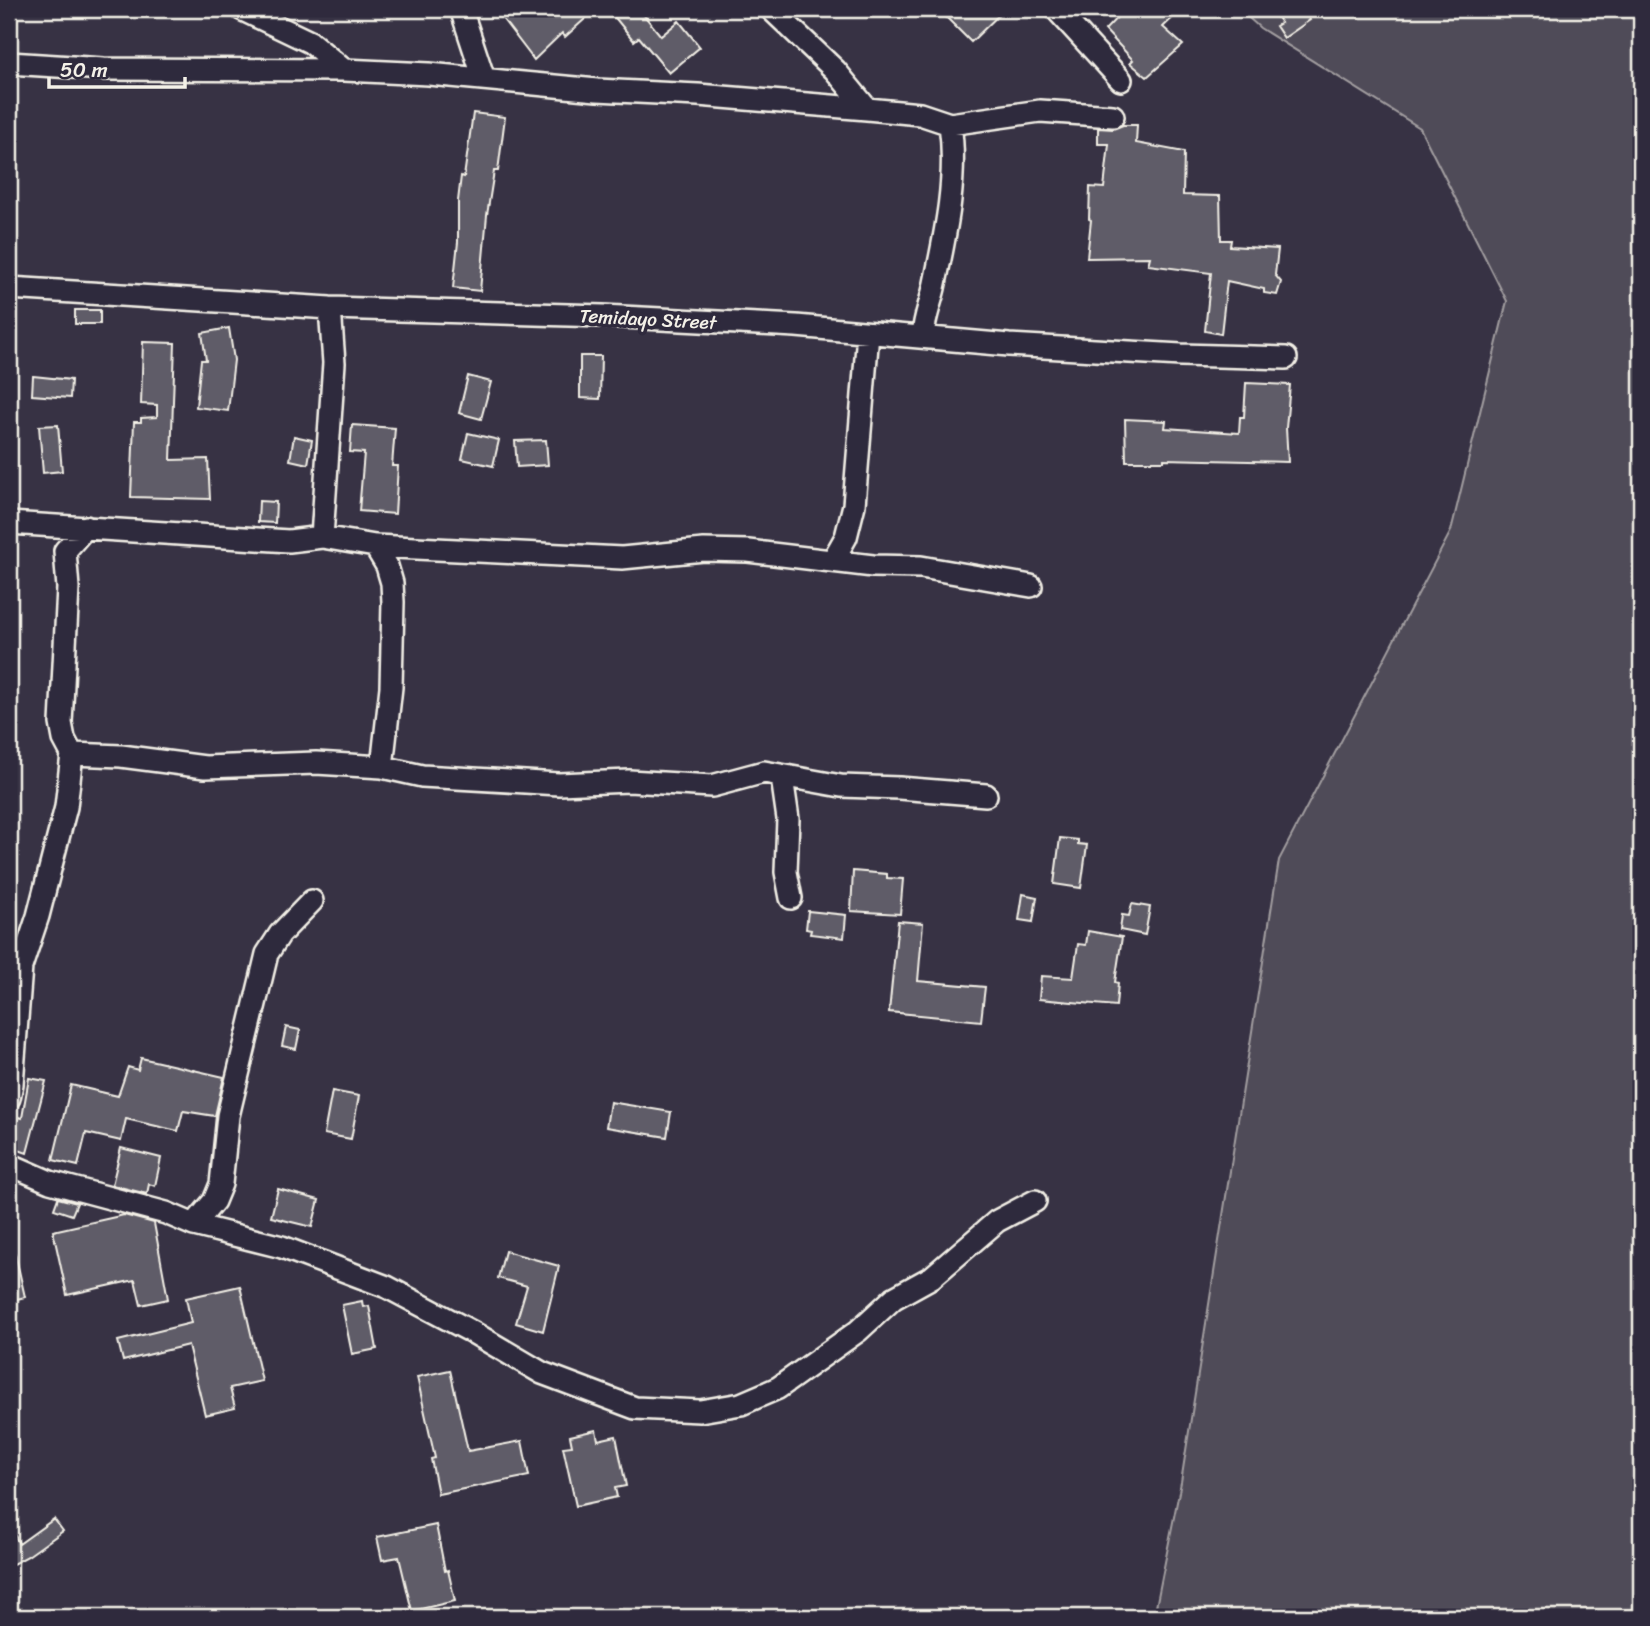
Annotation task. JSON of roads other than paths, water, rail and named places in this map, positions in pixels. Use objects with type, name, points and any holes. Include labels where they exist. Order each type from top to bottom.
[{"type":"street","points":[[241,9],[310,42],[344,70]]},
{"type":"street","points":[[461,9],[484,79]]},
{"type":"street","points":[[771,9],[835,70],[867,109]]},
{"type":"street","points":[[1056,9],[1121,80]]},
{"type":"street","points":[[9,63],[104,69],[344,70],[429,74],[597,90],[698,95],[920,114],[950,124],[1040,111],[1113,116]]},
{"type":"street","points":[[923,336],[925,317],[943,247],[953,159],[950,124]]},
{"type":"street","name":"Temidayo Street","points":[[9,288],[330,308],[603,316],[782,325],[1009,345],[1286,358]]},
{"type":"street","points":[[322,537],[334,363],[330,308]]},
{"type":"street","points":[[833,560],[846,537],[854,505],[868,332]]},
{"type":"street","points":[[9,523],[289,541],[322,537],[375,546],[622,558],[704,550],[748,551],[873,566],[921,567],[1031,586]]},
{"type":"street","points":[[31,524],[65,551]]},
{"type":"street","points":[[9,1098],[21,967],[38,916],[66,807],[72,754],[64,738],[61,723],[68,588],[65,551],[86,527]]},
{"type":"street","points":[[375,546],[387,566],[392,583],[393,602],[391,687],[382,767]]},
{"type":"street","points":[[72,754],[121,756],[205,766],[316,764],[382,767],[422,776],[559,784],[629,781],[712,786],[764,772],[841,786],[986,795]]},
{"type":"street","points":[[782,777],[788,820],[786,872],[791,898]]},
{"type":"street","points":[[194,1225],[214,1201],[221,1184],[228,1116],[267,954],[280,934],[312,901]]},
{"type":"street","points":[[9,1164],[50,1182],[166,1213],[194,1225],[282,1247],[387,1287],[542,1373],[635,1408],[699,1410],[741,1404],[778,1388],[858,1331],[894,1298],[932,1277],[997,1222],[1035,1201]]}]
